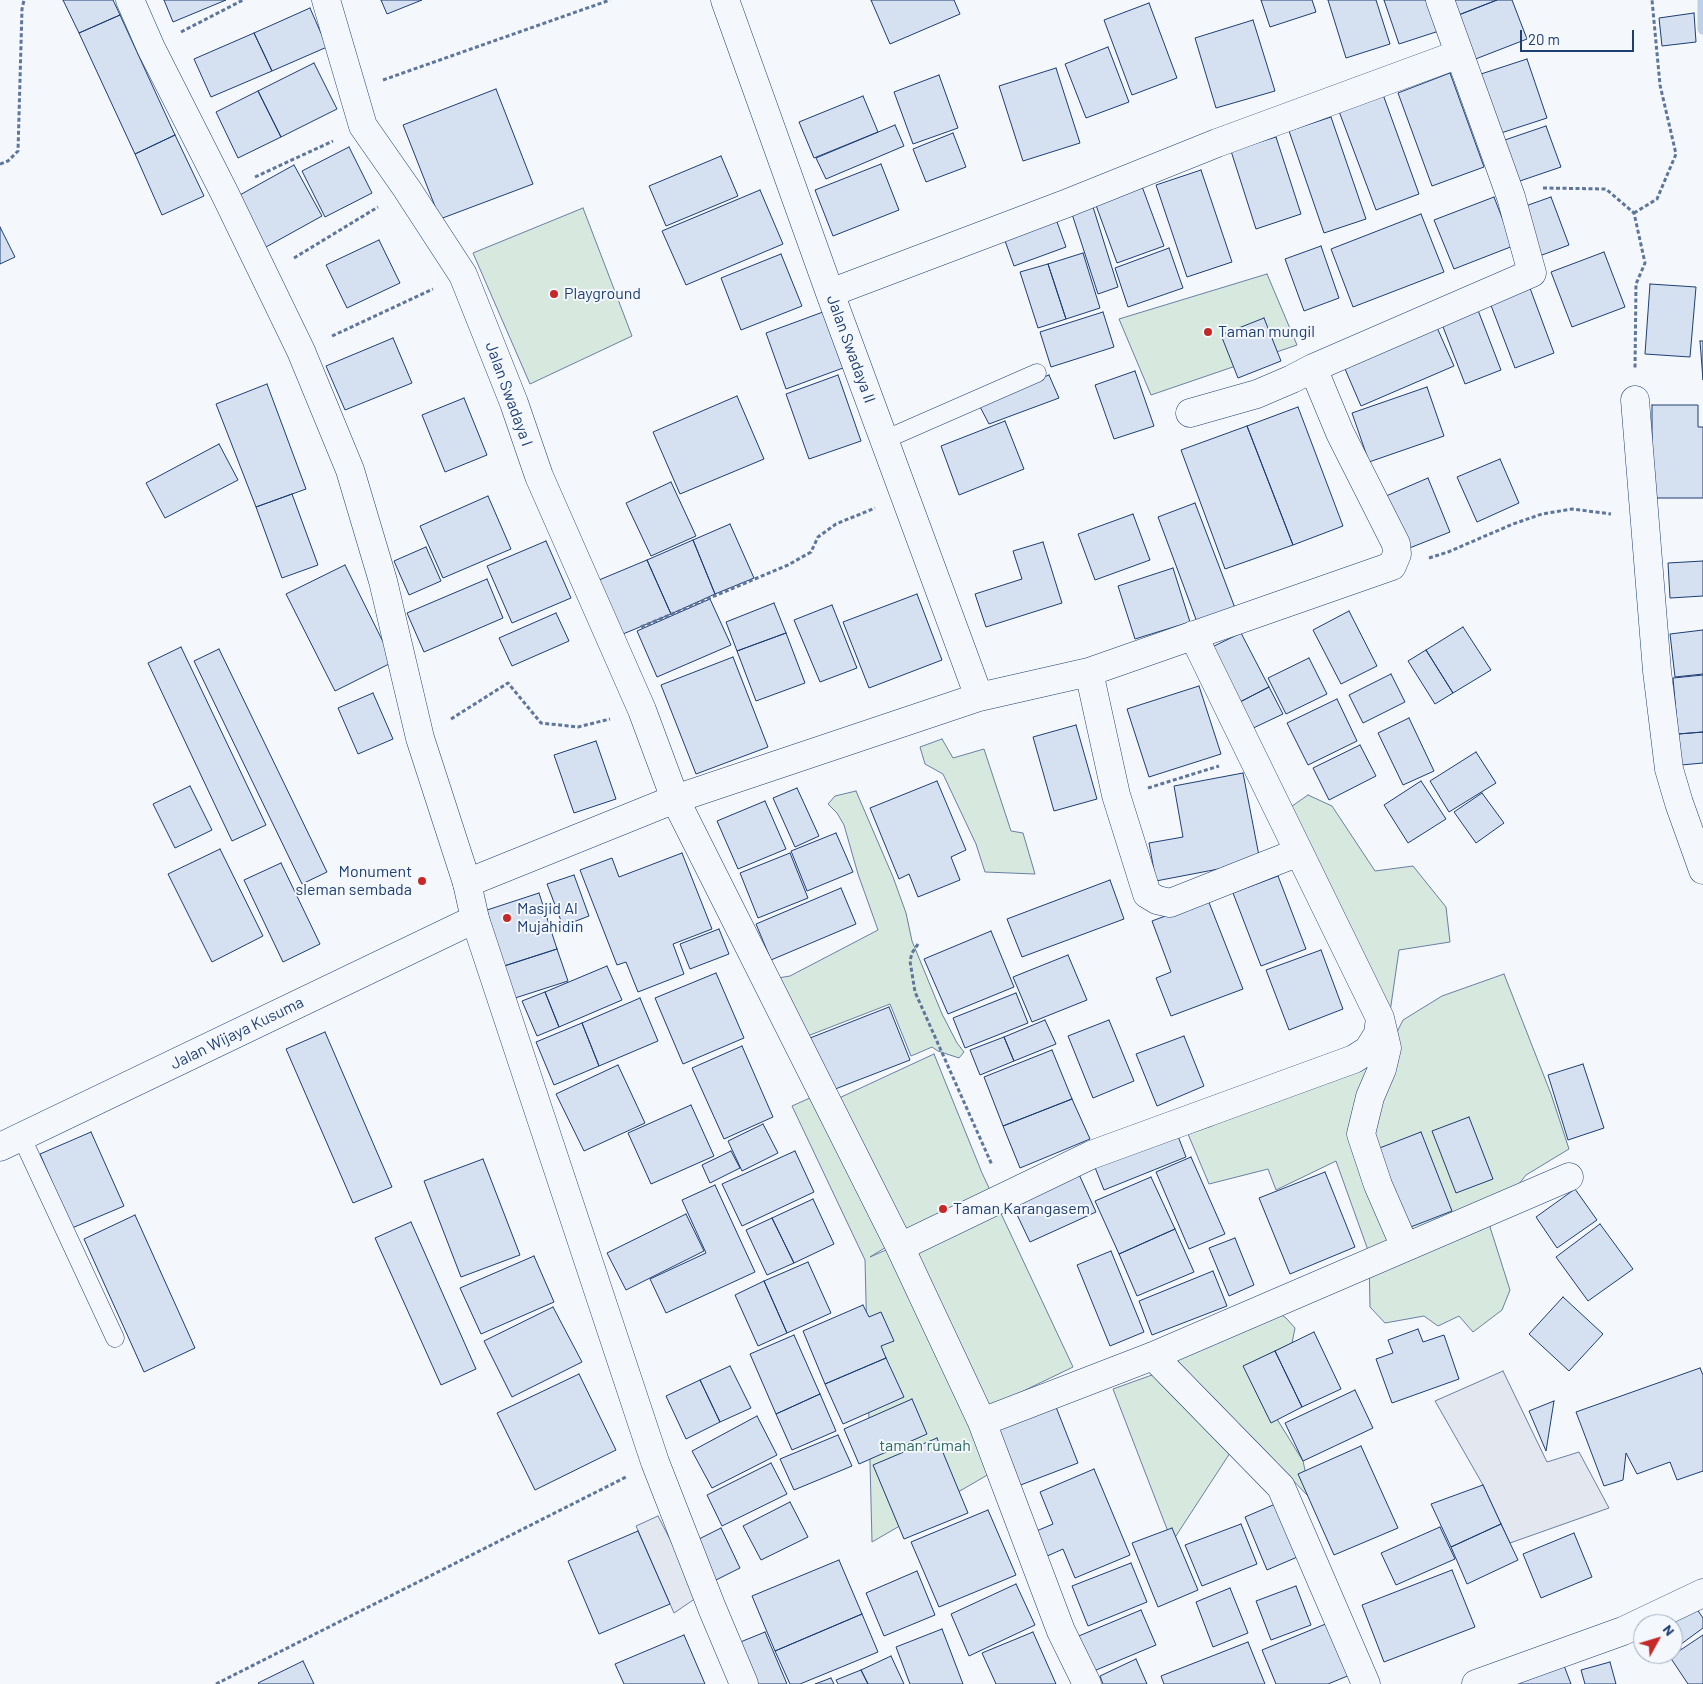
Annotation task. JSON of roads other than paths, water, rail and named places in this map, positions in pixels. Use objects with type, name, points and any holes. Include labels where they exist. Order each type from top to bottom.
[{"type":"street","points":[[130,0],[151,48],[224,192],[301,351],[350,470],[383,582],[420,738],[467,883],[475,919],[655,1462],[744,1684]]},
{"type":"street","name":"Jalan Swadaya I","points":[[326,0],[363,126],[407,189],[463,276],[514,404],[539,476],[642,710],[675,800],[900,1246],[982,1422],[1061,1631],[1087,1684]]},
{"type":"street","name":"Jalan Swadaya II","points":[[725,0],[830,293],[979,697]]},
{"type":"street","points":[[1190,413],[1256,394],[1532,273],[1511,197],[1440,0]]},
{"type":"street","points":[[830,293],[1217,144],[1459,54]]},
{"type":"street","points":[[467,883],[675,800],[979,697],[1089,672],[1392,566],[1397,554],[1396,544],[1340,433],[1313,368]]},
{"type":"street","points":[[1635,400],[1658,690],[1669,769],[1703,870]]},
{"type":"street","points":[[1193,635],[1380,1018],[1387,1048],[1382,1069],[1370,1096],[1361,1134],[1378,1185],[1405,1247]]},
{"type":"street","points":[[1089,672],[1116,794],[1147,894],[1157,900],[1170,903],[1298,852]]},
{"type":"street","name":"Jalan Wijaya Kusuma","points":[[11,1141],[475,919]]},
{"type":"street","points":[[900,1246],[1091,1155],[1354,1059],[1368,1050],[1378,1034],[1380,1018]]},
{"type":"street","points":[[982,1422],[1153,1356],[1569,1177]]},
{"type":"street","points":[[1153,1356],[1281,1486],[1366,1684]]},
{"type":"street","points":[[1476,1684],[1622,1631],[1703,1593]]},
{"type":"lane","points":[[884,440],[1037,373]]},
{"type":"lane","points":[[11,1141],[115,1338]]},
{"type":"waterway","points":[[1703,0],[1703,29]]},
{"type":"place","name":"Playground","points":[[554,294]]},
{"type":"place","name":"Taman mungil","points":[[1208,332]]},
{"type":"place","name":"Monument sleman sembada","points":[[422,881]]},
{"type":"place","name":"Masjid Al Mujahidin","points":[[507,918]]},
{"type":"place","name":"Taman Karangasem","points":[[943,1209]]},
{"type":"park label","name":"taman rumah","points":[[925,1446]]}]
